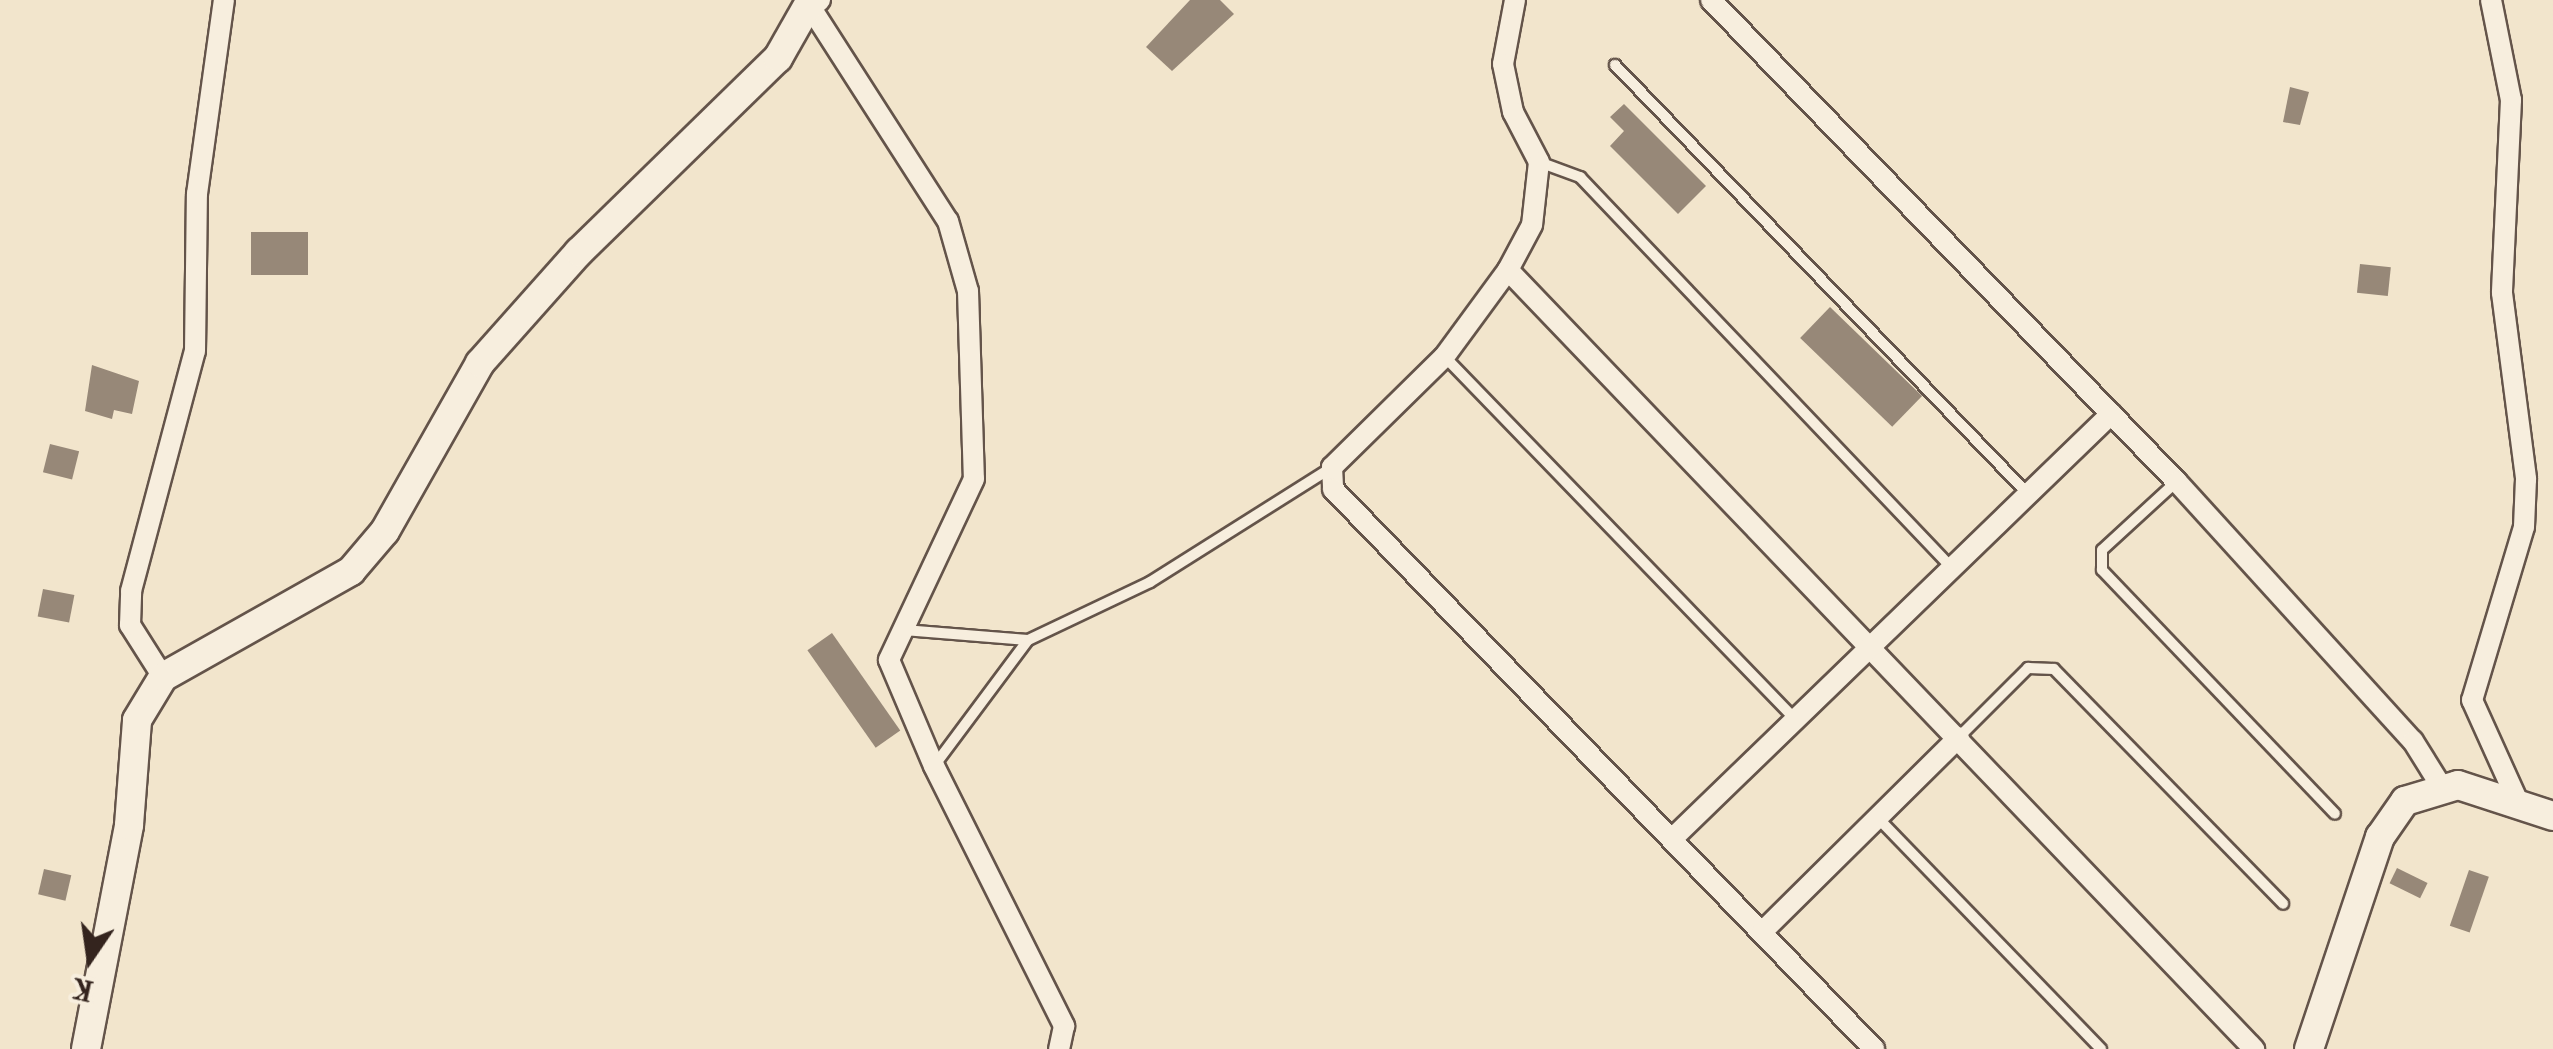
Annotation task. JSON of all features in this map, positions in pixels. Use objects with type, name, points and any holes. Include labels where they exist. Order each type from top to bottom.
[{"type":"street","points":[[163,677],[130,625],[131,590],[195,351],[196,194],[224,0]]},
{"type":"street","points":[[1515,0],[1503,64],[1506,90],[1539,162],[1532,225],[1508,270],[1444,357],[1332,467],[1334,488],[1349,512],[1673,838],[1874,1049]]},
{"type":"street","points":[[1711,0],[2177,482],[2413,741],[2442,786]]},
{"type":"street","points":[[2491,0],[2510,100],[2502,293],[2526,479],[2524,528],[2472,700],[2519,804]]},
{"type":"street","points":[[86,1049],[128,825],[137,720],[163,677],[350,571],[385,531],[480,364],[579,252],[778,58],[814,3],[948,221],[968,291],[974,479],[889,660],[934,766],[1064,1026],[1059,1049]]},
{"type":"street","points":[[1508,270],[1872,645],[2254,1049]]},
{"type":"street","points":[[1673,838],[2111,414]]},
{"type":"street","points":[[1762,932],[1959,736]]},
{"type":"street","points":[[2309,1049],[2385,827],[2405,801],[2442,786],[2553,816]]},
{"type":"lane","points":[[1615,65],[2028,494]]},
{"type":"lane","points":[[1539,162],[1580,178],[1952,568]]},
{"type":"lane","points":[[1444,357],[1796,719]]},
{"type":"lane","points":[[934,766],[1028,640],[1150,582],[1332,467]]},
{"type":"lane","points":[[2177,482],[2102,550],[2102,570],[2335,814]]},
{"type":"lane","points":[[903,630],[1028,640]]},
{"type":"lane","points":[[1959,736],[2028,668],[2054,669],[2283,904]]},
{"type":"lane","points":[[1877,817],[2101,1049]]},
{"type":"building","points":[[1190,0],[1220,0],[1234,14],[1172,71],[1146,47]]},
{"type":"building","points":[[2290,87],[2309,92],[2300,125],[2283,122]]},
{"type":"building","points":[[1624,104],[1706,186],[1678,214],[1610,146],[1624,131],[1610,117]]},
{"type":"building","points":[[251,232],[308,232],[308,275],[251,275]]},
{"type":"building","points":[[2360,264],[2391,267],[2388,296],[2357,293]]},
{"type":"building","points":[[1830,307],[1922,396],[1892,427],[1800,338]]},
{"type":"building","points":[[92,365],[139,381],[132,414],[114,410],[112,419],[85,411]]},
{"type":"building","points":[[50,444],[79,451],[72,479],[43,472]]},
{"type":"building","points":[[43,589],[74,595],[69,623],[38,616]]},
{"type":"building","points":[[832,633],[900,730],[876,748],[807,650]]},
{"type":"building","points":[[2397,868],[2428,883],[2420,898],[2390,883]]},
{"type":"building","points":[[44,869],[71,875],[65,901],[38,894]]},
{"type":"building","points":[[2469,870],[2489,877],[2470,933],[2450,926]]}]
